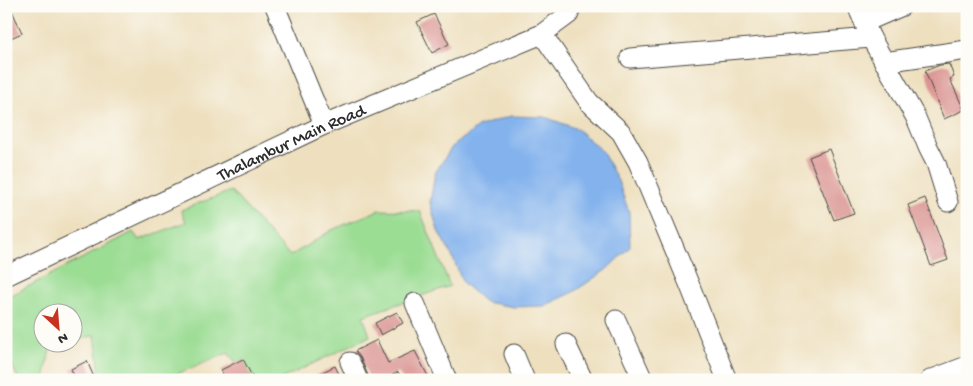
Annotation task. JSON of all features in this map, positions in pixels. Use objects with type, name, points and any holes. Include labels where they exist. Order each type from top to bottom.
[{"type":"street","points":[[275,6],[324,125]]},
{"type":"street","name":"Thalambur Main Road","points":[[6,276],[324,125],[542,34],[568,14],[571,6]]},
{"type":"street","points":[[630,58],[864,22],[902,6]]},
{"type":"street","points":[[864,22],[916,118],[936,163],[948,202]]},
{"type":"street","points":[[542,34],[590,102],[621,132],[638,162],[727,380]]},
{"type":"street","points":[[884,62],[967,50]]},
{"type":"street","points":[[415,303],[447,380]]},
{"type":"street","points":[[616,320],[643,380]]},
{"type":"street","points":[[566,344],[583,380]]},
{"type":"street","points":[[514,354],[525,380]]},
{"type":"street","points":[[350,362],[358,380]]},
{"type":"street","points":[[932,379],[967,366]]},
{"type":"green space","points":[[231,191],[290,256],[332,230],[379,210],[420,211],[450,286],[363,316],[370,336],[279,380],[251,380],[228,353],[162,380],[101,380],[95,335],[82,339],[82,304],[32,304],[32,354],[49,354],[44,380],[19,380],[6,352],[6,298],[133,232],[139,240],[186,222],[181,210]]},
{"type":"water","points":[[511,116],[545,117],[577,129],[602,151],[618,181],[629,212],[630,247],[606,270],[572,293],[544,306],[514,307],[485,302],[463,283],[452,256],[438,231],[430,203],[435,173],[452,147],[479,126]]},
{"type":"building","points":[[6,6],[10,6],[22,33],[6,40]]},
{"type":"building","points":[[434,14],[449,44],[432,53],[417,22]]},
{"type":"building","points":[[949,64],[954,77],[950,79],[964,110],[944,119],[925,71],[940,65]]},
{"type":"building","points":[[829,149],[854,213],[834,220],[809,157]]},
{"type":"building","points":[[925,198],[948,260],[931,266],[908,205]]},
{"type":"building","points":[[397,312],[403,323],[381,335],[375,323]]},
{"type":"building","points":[[377,340],[388,363],[415,351],[430,380],[403,380],[398,372],[383,380],[370,380],[360,357],[355,351]]},
{"type":"building","points":[[243,359],[254,380],[226,380],[221,370]]},
{"type":"building","points":[[87,361],[93,375],[82,380],[76,380],[71,369]]},
{"type":"building","points":[[335,366],[342,380],[306,380]]}]
